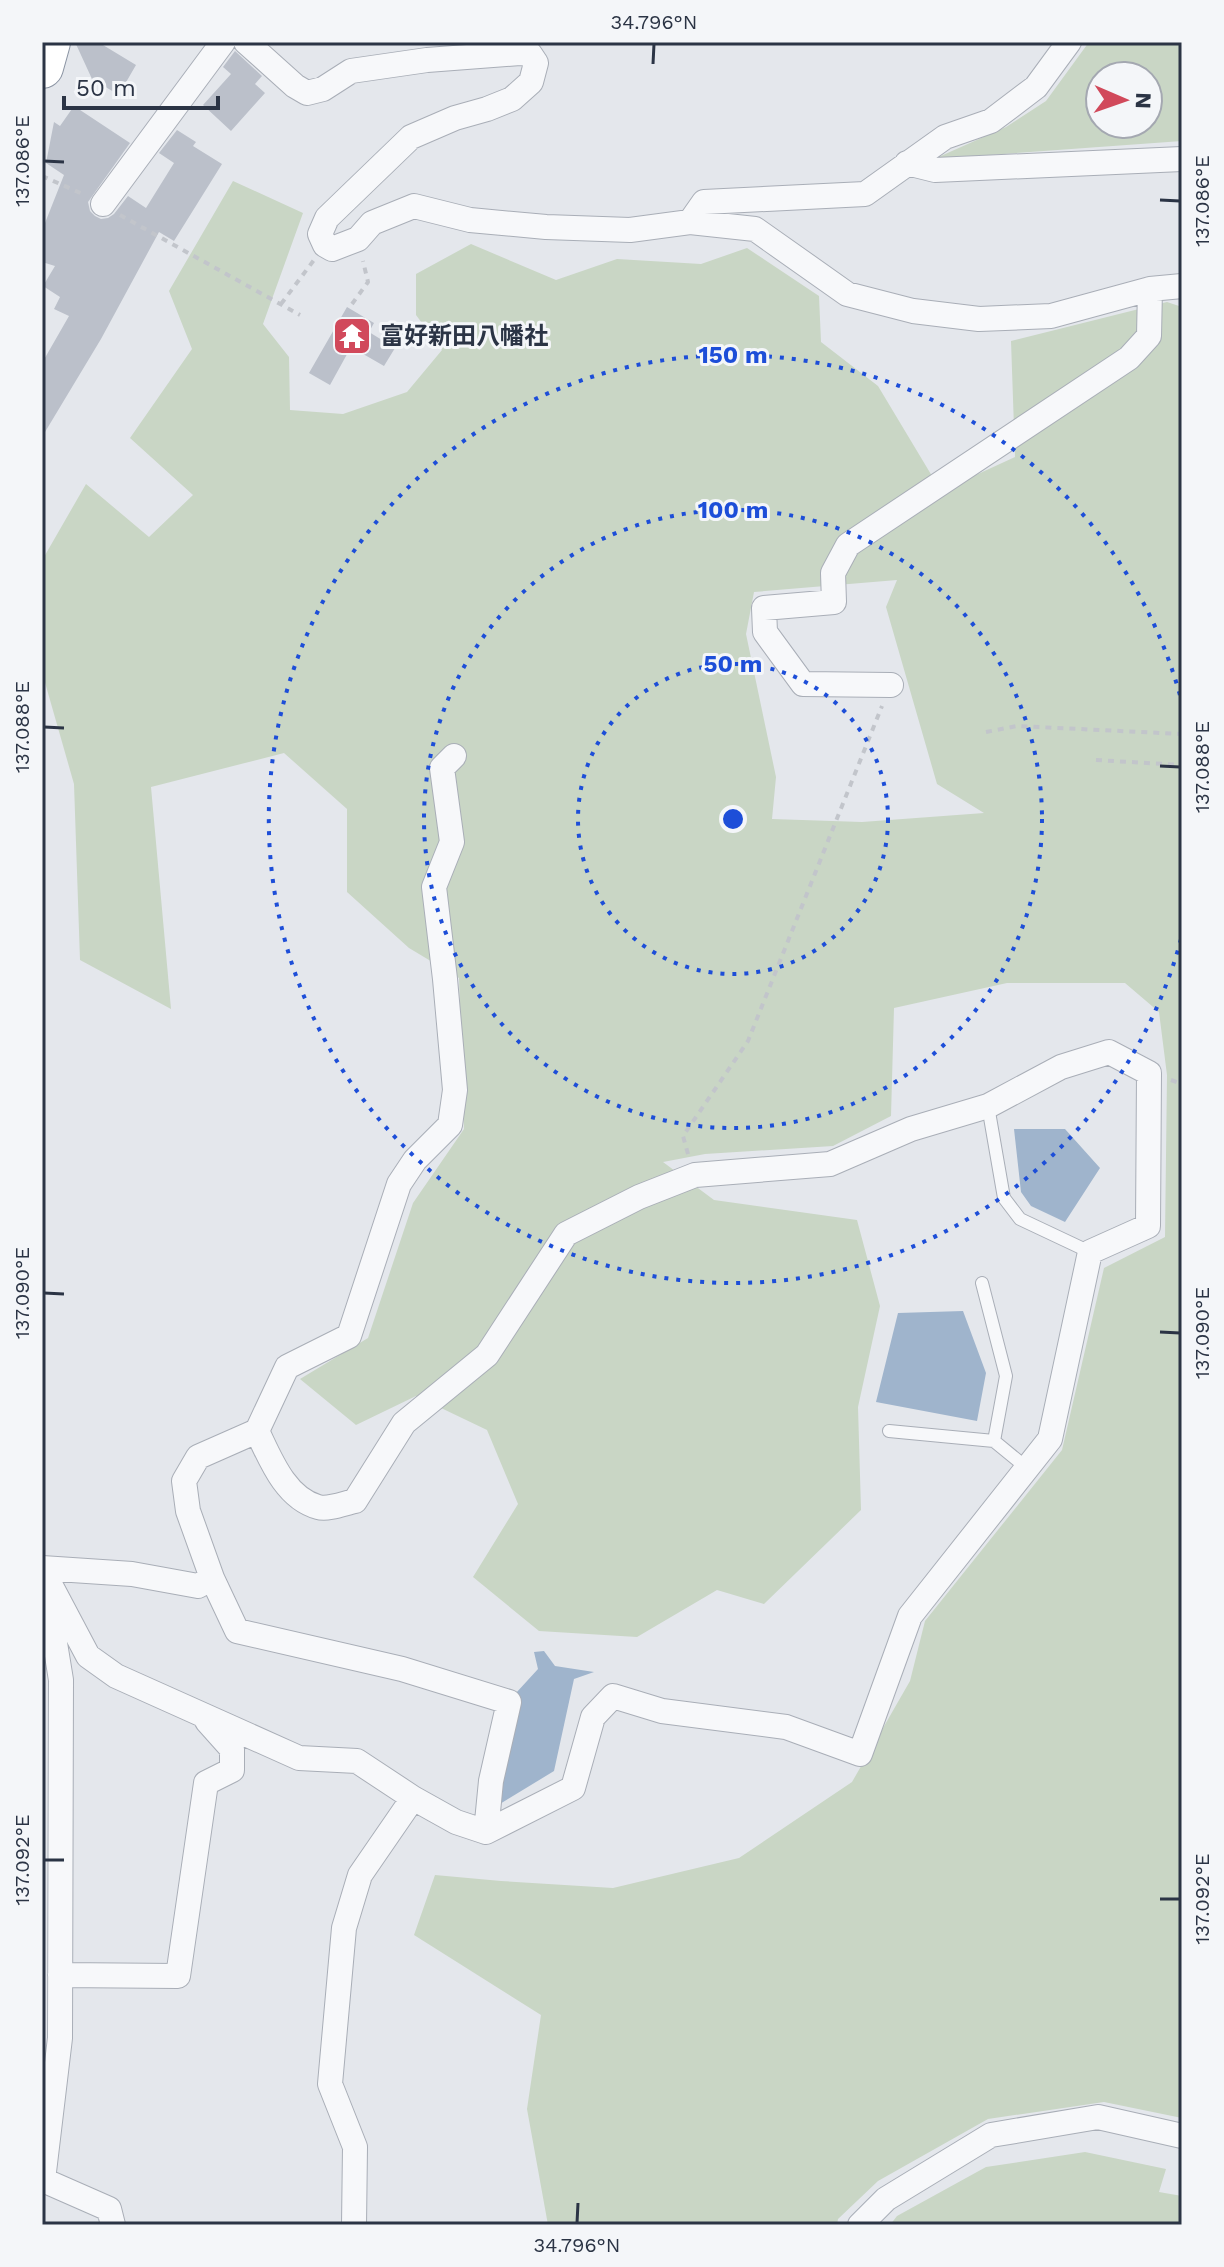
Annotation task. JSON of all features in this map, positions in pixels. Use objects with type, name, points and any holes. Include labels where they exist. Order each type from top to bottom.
[{"type":"highway","points":[[42,67],[49,42]]},
{"type":"street","points":[[103,204],[223,42]]},
{"type":"street","points":[[246,42],[307,93],[323,89],[351,71],[427,60],[520,53],[530,54],[536,63],[531,82],[512,99],[411,137],[327,218],[320,234],[325,245],[332,249],[358,239],[372,223],[414,206],[470,220],[546,227],[630,230],[690,222],[755,229],[847,294],[913,311],[979,319],[1051,316],[1150,289],[1182,286]]},
{"type":"street","points":[[690,222],[704,202],[865,194],[945,137],[991,121],[1036,87],[1069,42]]},
{"type":"street","points":[[907,163],[935,170],[1182,159]]},
{"type":"street","points":[[891,685],[803,684],[765,632],[764,608],[834,602],[833,573],[848,545],[1129,358],[1149,336],[1150,289]]},
{"type":"street","points":[[454,756],[442,768],[452,842],[434,887],[455,1090],[450,1125],[415,1160],[399,1184],[349,1336],[287,1367],[257,1431],[198,1457],[184,1481],[188,1511],[212,1578],[237,1631],[402,1669],[509,1702],[491,1781],[486,1832]]},
{"type":"street","points":[[42,1569],[88,1656],[116,1676],[299,1758],[357,1761],[456,1822],[486,1832],[573,1788],[593,1717],[613,1696],[662,1711],[786,1727],[860,1754],[910,1616],[1050,1439],[1090,1252],[1148,1226],[1149,1073],[1109,1052],[1061,1067],[988,1106],[911,1129],[830,1164],[695,1175],[639,1197],[566,1234],[487,1355],[404,1423],[355,1501],[320,1508],[295,1496],[273,1464],[257,1431]]},
{"type":"street","points":[[42,1569],[132,1574],[198,1586],[212,1578]]},
{"type":"street","points":[[42,1607],[54,1637],[61,1680],[60,1975],[51,2038],[43,2180],[109,2209],[113,2225]]},
{"type":"street","points":[[60,1975],[178,1976],[206,1783],[232,1770],[232,1749],[200,1714]]},
{"type":"street","points":[[354,2225],[355,2147],[330,2084],[344,1928],[360,1875],[413,1798]]},
{"type":"street","points":[[860,2225],[886,2199],[991,2135],[1098,2117],[1182,2136]]},
{"type":"lane","points":[[988,1106],[1004,1198],[1020,1219],[1090,1252]]},
{"type":"lane","points":[[982,1283],[1006,1376],[994,1441]]},
{"type":"lane","points":[[889,1431],[994,1441],[1027,1468]]},
{"type":"path","points":[[138,226],[300,315]]},
{"type":"path","points":[[352,304],[368,282],[358,239]]},
{"type":"path","points":[[280,305],[325,245]]},
{"type":"path","points":[[695,1175],[683,1136],[748,1041],[891,685]]},
{"type":"path","points":[[986,732],[1017,726],[1182,734]]},
{"type":"path","points":[[1096,760],[1182,765]]},
{"type":"green space","points":[[1089,42],[1182,42],[1182,141],[934,159],[1006,127],[1046,101]]},
{"type":"green space","points":[[233,181],[303,213],[263,324],[289,357],[290,410],[343,414],[407,392],[442,350],[416,315],[416,274],[471,244],[556,280],[617,259],[701,264],[747,248],[819,296],[821,342],[878,386],[941,491],[1015,457],[1011,341],[1167,302],[1182,307],[1182,2118],[1104,2102],[988,2119],[878,2181],[838,2219],[837,2225],[548,2225],[527,2109],[541,2015],[414,1935],[435,1875],[613,1888],[739,1858],[852,1782],[910,1681],[925,1621],[1062,1450],[1104,1268],[1165,1237],[1167,1075],[1159,1012],[1125,983],[1007,983],[894,1008],[891,1116],[833,1146],[705,1154],[663,1162],[714,1200],[857,1220],[880,1306],[858,1407],[861,1510],[764,1604],[717,1590],[637,1637],[539,1631],[473,1577],[518,1504],[487,1430],[416,1396],[356,1425],[300,1379],[368,1338],[413,1203],[464,1129],[459,978],[409,948],[347,892],[347,809],[284,753],[151,787],[171,1009],[80,960],[74,784],[42,672],[44,557],[86,484],[149,537],[193,495],[130,438],[192,349],[169,291]],"holes":[[[897,580],[886,607],[937,784],[984,813],[862,822],[772,819],[776,777],[746,634],[754,592]]]},
{"type":"green space","points":[[1085,2152],[1166,2169],[1159,2192],[1182,2196],[1182,2225],[890,2225],[897,2216],[986,2167]]},
{"type":"water","points":[[1014,1129],[1065,1129],[1100,1168],[1065,1222],[1031,1206],[1021,1192]]},
{"type":"water","points":[[963,1311],[986,1373],[977,1421],[876,1402],[898,1313]]},
{"type":"water","points":[[544,1651],[555,1666],[594,1672],[574,1679],[554,1771],[495,1807],[521,1703],[516,1693],[538,1669],[534,1652]]},
{"type":"building","points":[[75,42],[98,42],[136,65],[125,84],[120,81],[114,92],[92,79]]},
{"type":"building","points":[[235,51],[262,76],[255,84],[265,93],[231,131],[203,105],[231,74],[223,67]]},
{"type":"building","points":[[74,106],[130,143],[88,202],[90,211],[101,219],[114,214],[128,196],[146,208],[174,163],[159,153],[177,130],[196,142],[193,146],[222,164],[174,241],[159,232],[101,339],[42,437],[42,363],[69,316],[54,309],[60,297],[43,286],[55,266],[42,262],[42,222],[45,223],[64,175],[46,163],[54,122],[60,126]]},
{"type":"building","name":"富好新田八幡社","points":[[347,307],[374,323],[369,332],[395,348],[384,366],[351,347],[330,385],[309,373]]},
{"type":"place","name":"富好新田八幡社","points":[[352,336]]}]
